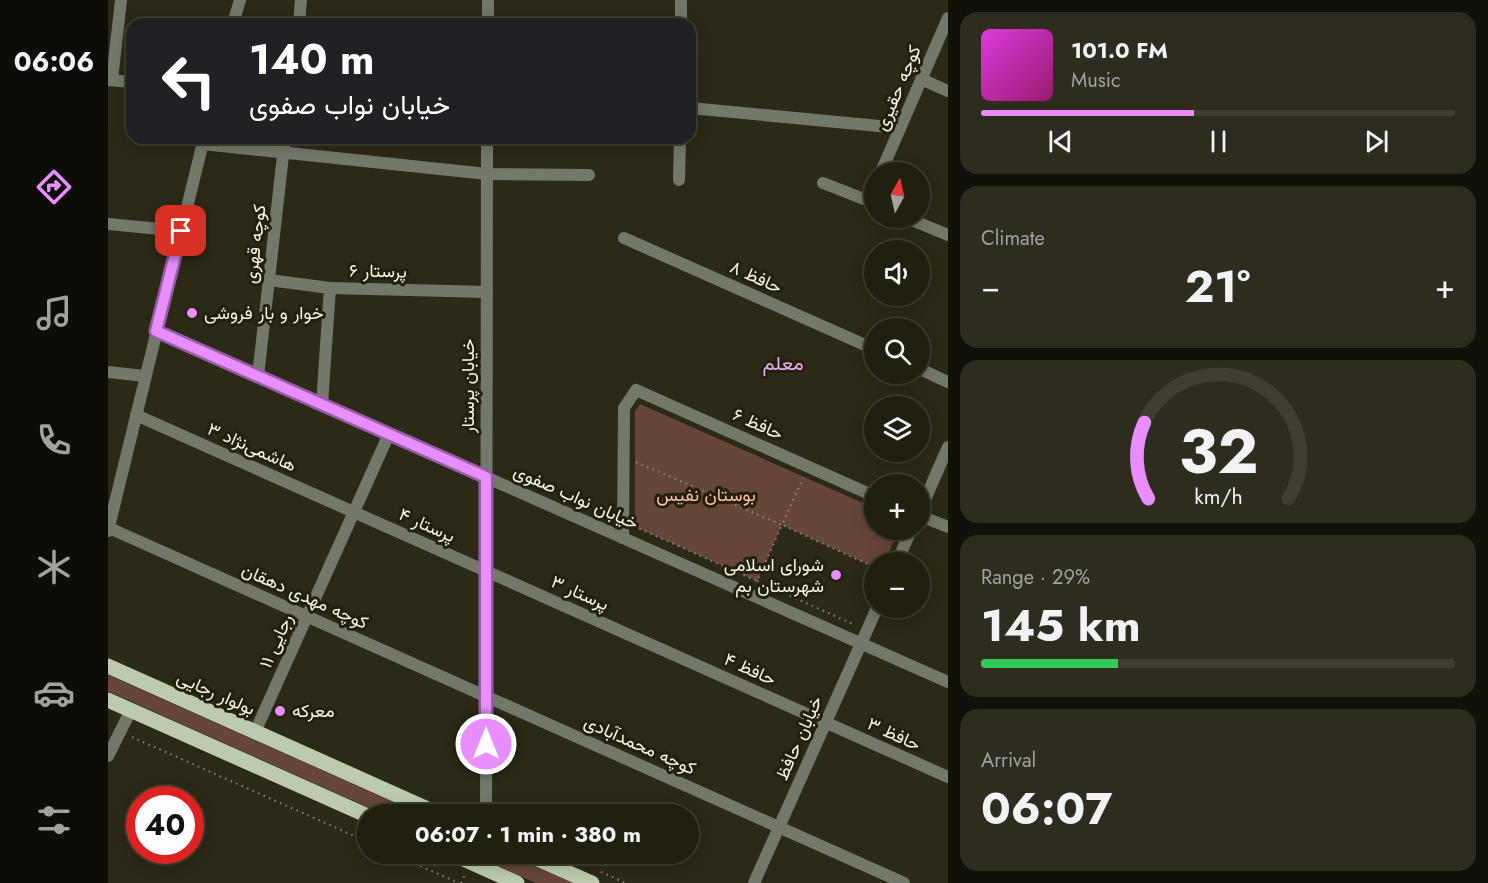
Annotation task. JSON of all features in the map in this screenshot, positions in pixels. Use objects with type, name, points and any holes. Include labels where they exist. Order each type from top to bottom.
[{"type":"main road","name":"بولوار رجایی","points":[[108,666],[417,804]]},
{"type":"main road","points":[[108,700],[357,811]]},
{"type":"main road","points":[[475,864],[518,883]]},
{"type":"main road","points":[[549,864],[592,883]]},
{"type":"street","points":[[121,0],[113,23],[110,80],[126,81]]},
{"type":"street","points":[[235,18],[240,0]]},
{"type":"street","points":[[300,18],[301,0]]},
{"type":"street","points":[[488,0],[488,18]]},
{"type":"street","points":[[681,0],[681,18]]},
{"type":"street","name":"کوچه حقیری","points":[[885,162],[948,18]]},
{"type":"street","points":[[921,79],[948,91]]},
{"type":"street","points":[[696,109],[900,128]]},
{"type":"street","points":[[108,529],[202,144]]},
{"type":"street","points":[[223,144],[284,153],[487,174],[589,175]]},
{"type":"street","name":"کوچه قهری","points":[[258,376],[285,144]]},
{"type":"street","name":"خیابان پرستار","points":[[486,804],[487,144]]},
{"type":"street","points":[[679,180],[680,144]]},
{"type":"street","points":[[823,183],[864,199]]},
{"type":"street","points":[[108,224],[181,231]]},
{"type":"street","points":[[930,227],[948,235]]},
{"type":"street","name":"حافظ ۸","points":[[624,238],[864,345]]},
{"type":"street","name":"پرستار ۶","points":[[269,280],[330,288],[487,292]]},
{"type":"street","points":[[322,404],[330,288]]},
{"type":"street","name":"خیابان نواب صفوی","points":[[156,331],[948,682]]},
{"type":"street","points":[[108,372],[145,376]]},
{"type":"street","points":[[930,374],[948,382]]},
{"type":"street","name":"حافظ ۶","points":[[629,458],[624,408],[636,390],[864,491]]},
{"type":"street","name":"هاشمی‌نژاد ۳","points":[[136,415],[354,512]]},
{"type":"street","name":"رجایی ۱۱","points":[[255,732],[389,434]]},
{"type":"street","points":[[930,488],[948,447]]},
{"type":"street","points":[[623,538],[629,458]]},
{"type":"street","name":"پرستار ۴","points":[[354,512],[487,571]]},
{"type":"street","points":[[930,520],[948,527]]},
{"type":"street","name":"کوچه مهدی دهقان","points":[[108,529],[486,697]]},
{"type":"street","name":"پرستار ۳","points":[[487,571],[660,649]]},
{"type":"street","name":"خیابان حافظ","points":[[754,883],[861,644],[868,618]]},
{"type":"street","name":"حافظ ۴","points":[[660,649],[826,723]]},
{"type":"street","name":"کوچه محمدآبادی","points":[[486,697],[904,883]]},
{"type":"street","points":[[108,756],[131,710]]},
{"type":"street","name":"حافظ ۳","points":[[826,723],[948,777]]},
{"type":"path","points":[[629,458],[635,471]]},
{"type":"path","points":[[629,458],[864,562]]},
{"type":"path","points":[[757,581],[808,466]]},
{"type":"path","points":[[635,522],[638,528],[856,626]]},
{"type":"path","points":[[120,731],[357,837]]},
{"type":"path","points":[[416,864],[459,883]]},
{"type":"green space","name":"بوستان نفیس","points":[[640,404],[864,504],[864,540],[894,540],[889,552],[864,552],[864,562],[782,525],[757,581],[638,528],[635,522],[635,411]]},
{"type":"green space","points":[[108,675],[398,804],[361,804],[108,691]]},
{"type":"green space","points":[[493,864],[530,864],[573,883],[536,883]]},
{"type":"place","name":"خوار و بار فروشی","points":[[192,313]]},
{"type":"place","name":"شورای اسلامی شهرستان بم","points":[[836,575]]},
{"type":"place","name":"معرکه","points":[[280,711]]},
{"type":"district","name":"معلم","points":[[783,363]]},
{"type":"route","points":[[181,231],[156,331],[486,477],[486,744]]}]
